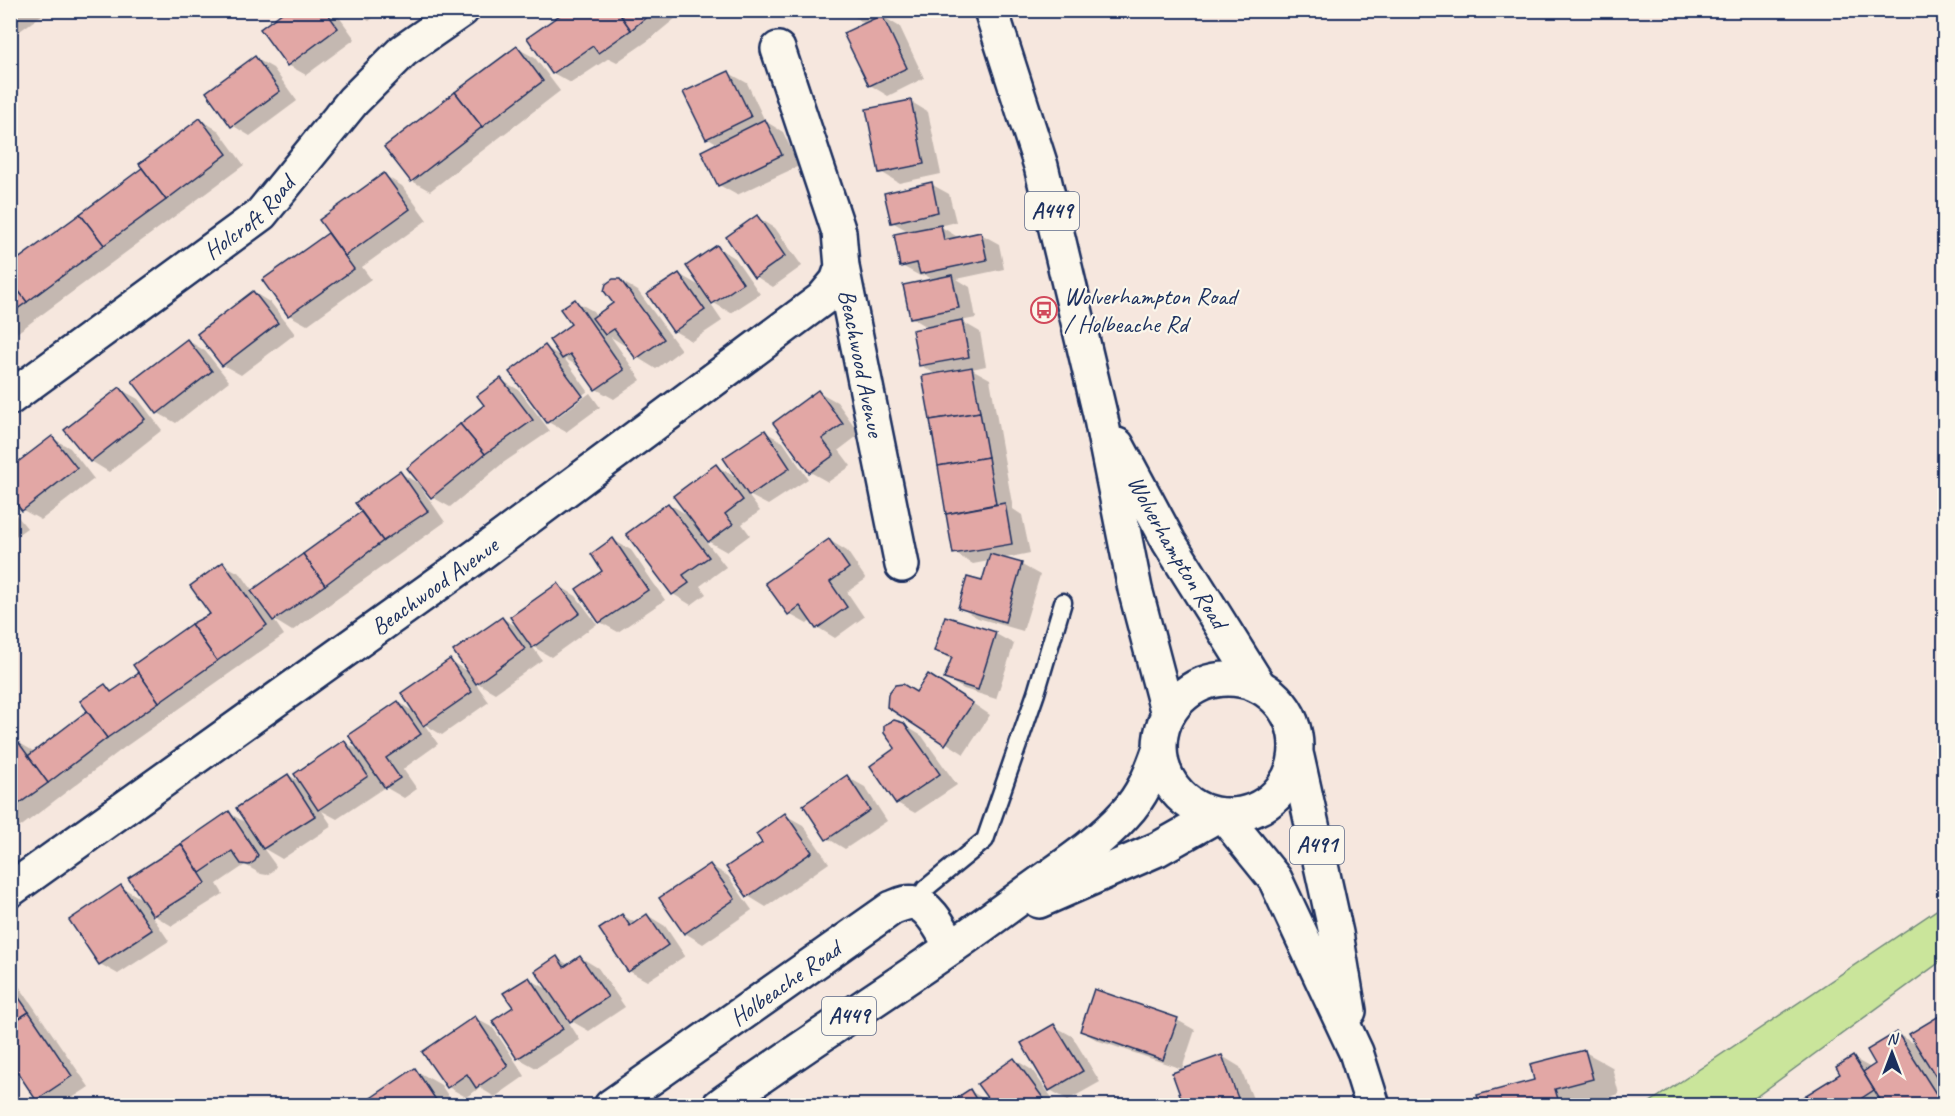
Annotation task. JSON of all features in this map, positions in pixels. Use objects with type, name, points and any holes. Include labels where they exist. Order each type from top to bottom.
[{"type":"main road","name":"Holcroft Road","points":[[10,398],[261,214],[353,101],[403,51],[462,10]]},
{"type":"main road","name":"Wolverhampton Road","points":[[991,10],[1041,166],[1101,414],[1135,589],[1168,714]]},
{"type":"main road","name":"Beachwood Avenue","points":[[778,49],[839,232],[842,267],[902,565]]},
{"type":"main road","name":"Beachwood Avenue","points":[[10,890],[480,553],[822,299],[837,281],[842,267]]},
{"type":"main road","name":"Wolverhampton Road","points":[[1101,414],[1169,542],[1259,686]]},
{"type":"main road","points":[[1234,679],[1259,686],[1281,704],[1295,729],[1297,757],[1291,777],[1279,794],[1263,807],[1221,815],[1189,805],[1173,789],[1159,751],[1161,732],[1168,714],[1185,694],[1208,682],[1234,679]]},
{"type":"main road","name":"A449","points":[[719,1106],[762,1074],[980,928],[1084,850],[1125,814],[1141,793],[1159,751]]},
{"type":"main road","name":"A491","points":[[1297,757],[1336,933],[1356,1052]]},
{"type":"main road","name":"A491","points":[[1221,815],[1275,879],[1356,1052],[1373,1106]]},
{"type":"main road","name":"A449","points":[[980,928],[1158,849],[1221,815]]},
{"type":"main road","name":"Holbeache Road","points":[[611,1106],[892,908],[905,903],[917,903]]},
{"type":"main road","points":[[917,903],[930,914],[952,947]]},
{"type":"lane","points":[[917,903],[925,889],[985,840],[1036,693],[1063,602]]},
{"type":"green space","points":[[1944,905],[1944,959],[1745,1105],[1646,1105]]},
{"type":"building","points":[[286,10],[325,10],[338,28],[287,66],[260,29]]},
{"type":"building","points":[[567,10],[617,10],[631,30],[598,53],[593,46],[552,74],[527,38]]},
{"type":"building","points":[[617,10],[655,10],[631,30]]},
{"type":"building","points":[[882,15],[907,68],[869,86],[843,33]]},
{"type":"building","points":[[517,46],[543,81],[482,127],[455,92]]},
{"type":"building","points":[[255,56],[280,91],[231,127],[206,92]]},
{"type":"building","points":[[729,71],[751,117],[706,139],[683,92]]},
{"type":"building","points":[[455,92],[482,127],[411,182],[384,147]]},
{"type":"building","points":[[911,100],[924,164],[879,173],[866,109]]},
{"type":"building","points":[[200,118],[227,154],[166,200],[139,164]]},
{"type":"building","points":[[765,119],[782,155],[718,186],[701,151]]},
{"type":"building","points":[[142,168],[166,200],[104,245],[80,214]]},
{"type":"building","points":[[384,173],[410,209],[345,256],[319,220]]},
{"type":"building","points":[[932,182],[938,212],[891,223],[884,193]]},
{"type":"building","points":[[80,214],[104,245],[27,302],[10,280],[10,265]]},
{"type":"building","points":[[757,215],[785,256],[754,278],[726,237]]},
{"type":"building","points":[[941,225],[944,240],[981,232],[987,260],[920,274],[917,263],[900,267],[894,234]]},
{"type":"building","points":[[328,233],[354,269],[288,316],[262,280]]},
{"type":"building","points":[[717,245],[743,283],[712,304],[686,266]]},
{"type":"building","points":[[679,273],[705,310],[673,332],[647,294]]},
{"type":"building","points":[[952,275],[959,308],[910,318],[903,285]]},
{"type":"building","points":[[613,279],[620,279],[664,339],[636,359],[614,329],[605,335],[592,318],[613,303],[604,291],[606,284]]},
{"type":"building","points":[[10,280],[27,302],[10,314]]},
{"type":"building","points":[[253,291],[278,323],[222,366],[197,334]]},
{"type":"building","points":[[575,299],[624,370],[595,390],[570,354],[562,359],[549,340],[571,324],[560,309]]},
{"type":"building","points":[[962,320],[969,357],[919,366],[912,330]]},
{"type":"building","points":[[187,339],[212,371],[157,414],[132,381]]},
{"type":"building","points":[[545,345],[583,396],[547,423],[509,372]]},
{"type":"building","points":[[972,367],[980,412],[930,420],[922,376]]},
{"type":"building","points":[[501,378],[533,420],[485,454],[460,424],[484,405],[477,396]]},
{"type":"building","points":[[120,387],[145,419],[90,462],[64,430]]},
{"type":"building","points":[[818,390],[843,424],[822,439],[834,455],[809,473],[773,423]]},
{"type":"building","points":[[980,412],[988,457],[938,466],[930,420]]},
{"type":"building","points":[[460,424],[485,454],[431,498],[407,468]]},
{"type":"building","points":[[765,430],[790,468],[749,496],[723,458]]},
{"type":"building","points":[[52,436],[77,468],[22,511],[10,496],[10,468]]},
{"type":"building","points":[[988,457],[996,504],[946,514],[938,466]]},
{"type":"building","points":[[716,464],[743,500],[725,514],[733,524],[708,542],[673,496]]},
{"type":"building","points":[[400,471],[428,511],[383,541],[355,503]]},
{"type":"building","points":[[668,503],[709,557],[683,575],[689,583],[672,595],[626,534]]},
{"type":"building","points":[[1005,503],[1012,544],[953,554],[946,514]]},
{"type":"building","points":[[361,512],[383,541],[325,585],[303,554]]},
{"type":"building","points":[[613,538],[648,590],[599,623],[576,589],[602,571],[591,554]]},
{"type":"building","points":[[829,539],[849,568],[830,582],[847,607],[816,629],[800,606],[788,615],[765,583]]},
{"type":"building","points":[[303,554],[325,585],[273,621],[251,591]]},
{"type":"building","points":[[990,554],[1022,563],[1005,622],[958,608],[967,577],[982,581]]},
{"type":"building","points":[[223,562],[267,625],[217,661],[191,624],[210,614],[190,586]]},
{"type":"building","points":[[558,583],[580,613],[532,648],[510,617]]},
{"type":"building","points":[[945,616],[996,632],[978,690],[944,679],[952,657],[934,651]]},
{"type":"building","points":[[502,617],[525,649],[476,684],[453,651]]},
{"type":"building","points":[[191,624],[217,661],[159,702],[133,665]]},
{"type":"building","points":[[450,659],[472,692],[423,726],[401,693]]},
{"type":"building","points":[[139,673],[159,702],[107,738],[80,701],[105,684],[111,692]]},
{"type":"building","points":[[928,674],[973,703],[945,745],[887,707],[888,694],[895,685],[903,684],[916,692]]},
{"type":"building","points":[[398,701],[421,734],[386,758],[400,778],[385,788],[348,735]]},
{"type":"building","points":[[87,711],[107,738],[48,783],[28,756]]},
{"type":"building","points":[[894,720],[904,723],[940,774],[896,804],[870,766],[895,748],[884,733],[884,725]]},
{"type":"building","points":[[16,739],[48,783],[10,810],[10,743]]},
{"type":"building","points":[[344,740],[368,776],[318,810],[294,774]]},
{"type":"building","points":[[288,774],[315,816],[263,849],[236,808]]},
{"type":"building","points":[[847,775],[870,810],[826,840],[803,805]]},
{"type":"building","points":[[229,811],[258,855],[249,865],[241,864],[232,851],[200,873],[181,844]]},
{"type":"building","points":[[785,813],[812,852],[747,897],[726,867],[762,843],[756,834]]},
{"type":"building","points":[[181,844],[206,883],[153,916],[128,878]]},
{"type":"building","points":[[710,864],[735,899],[684,934],[659,898]]},
{"type":"building","points":[[121,885],[152,930],[99,965],[69,920]]},
{"type":"building","points":[[622,914],[630,926],[647,914],[668,945],[628,972],[599,929]]},
{"type":"building","points":[[557,956],[564,967],[580,956],[608,997],[570,1022],[535,971]]},
{"type":"building","points":[[529,977],[563,1029],[517,1059],[492,1021],[513,1007],[503,993]]},
{"type":"building","points":[[10,985],[29,1012],[10,1024]]},
{"type":"building","points":[[1094,989],[1178,1018],[1163,1060],[1080,1031]]},
{"type":"building","points":[[29,1012],[72,1076],[36,1100],[10,1061],[10,1024]]},
{"type":"building","points":[[1944,1013],[1944,1077],[1938,1080],[1909,1034]]},
{"type":"building","points":[[475,1016],[508,1066],[476,1088],[467,1074],[447,1088],[422,1052]]},
{"type":"building","points":[[1054,1024],[1083,1071],[1049,1091],[1021,1043]]},
{"type":"building","points":[[1897,1032],[1940,1100],[1930,1106],[1884,1106],[1863,1072],[1875,1064],[1867,1050]]},
{"type":"building","points":[[1585,1050],[1593,1079],[1555,1089],[1560,1106],[1480,1106],[1477,1095],[1534,1080],[1530,1064]]},
{"type":"building","points":[[1222,1055],[1238,1098],[1218,1106],[1184,1106],[1172,1073]]},
{"type":"building","points":[[1853,1056],[1874,1090],[1862,1098],[1867,1106],[1812,1106],[1806,1095],[1840,1074],[1836,1067]]},
{"type":"building","points":[[1014,1058],[1049,1106],[993,1106],[977,1084]]},
{"type":"building","points":[[415,1068],[440,1106],[359,1106]]},
{"type":"building","points":[[970,1089],[980,1106],[944,1106]]},
{"type":"building","points":[[1806,1095],[1812,1106],[1790,1106]]},
{"type":"place","name":"Wolverhampton Road / Holbeache Rd","points":[[1044,310]]}]
